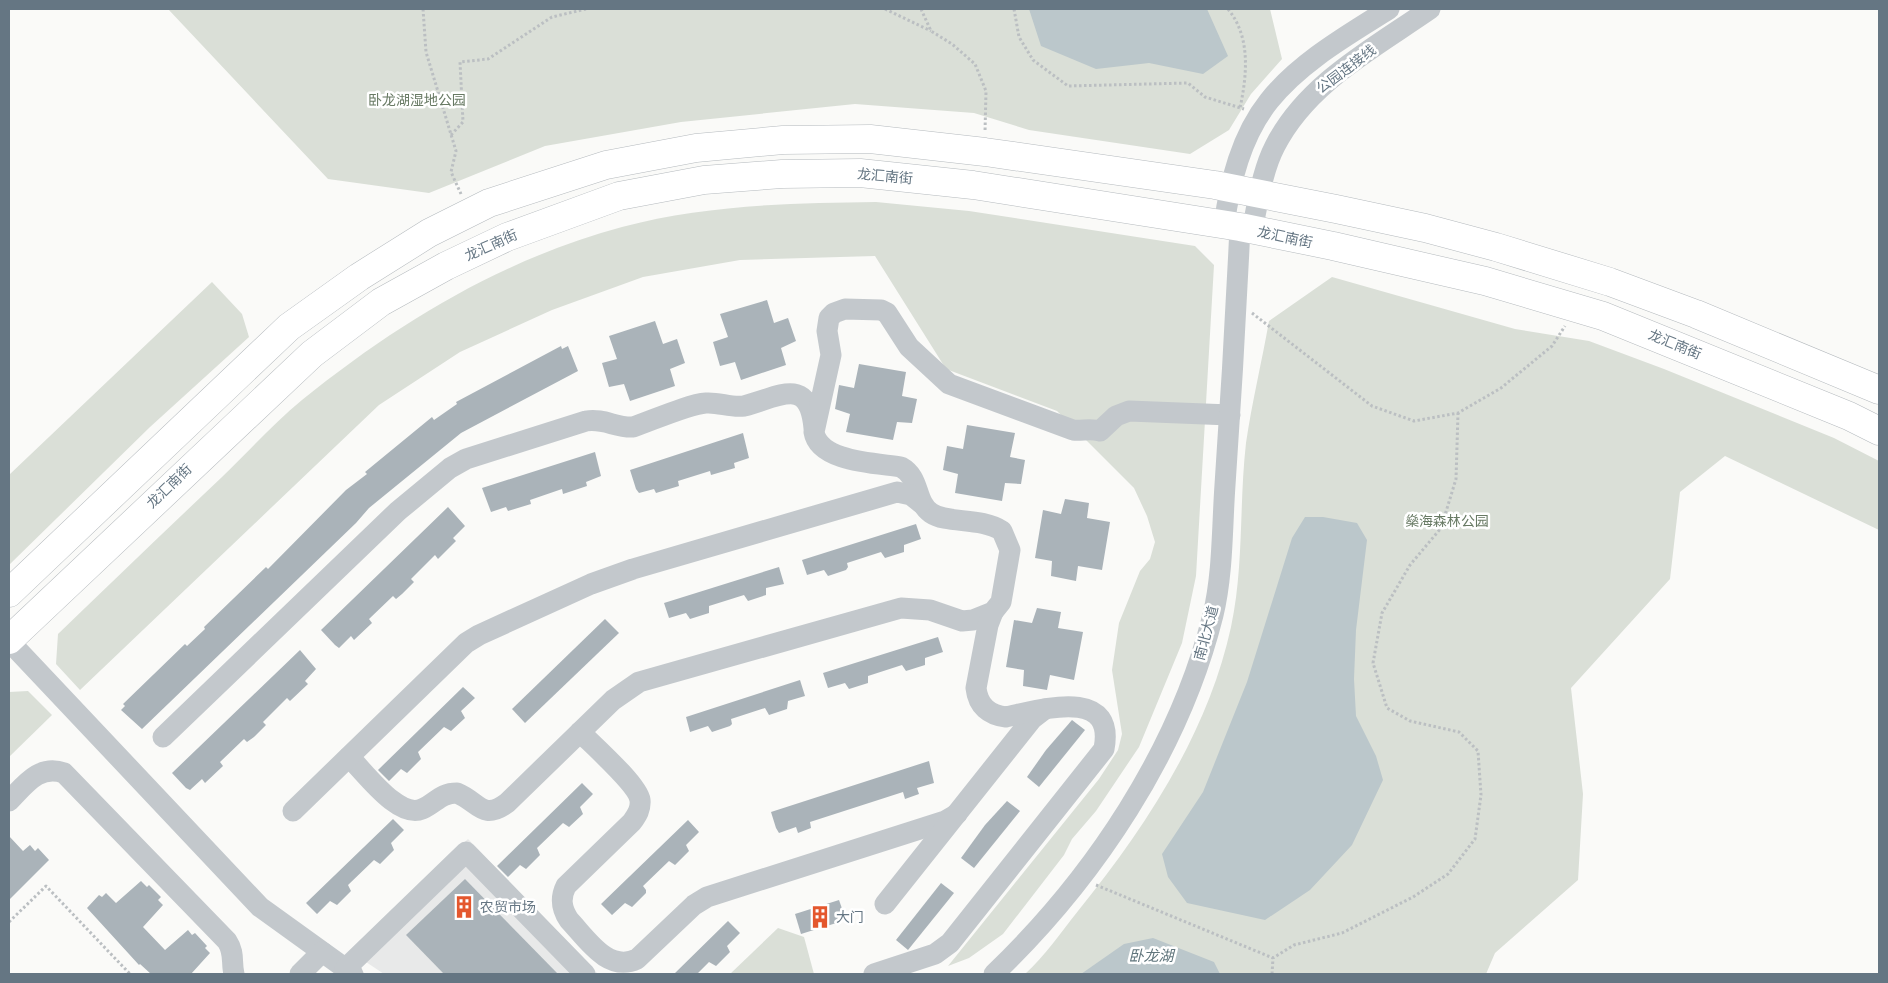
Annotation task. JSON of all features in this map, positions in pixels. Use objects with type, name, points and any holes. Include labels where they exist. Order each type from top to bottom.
[{"type":"main road","points":[[9,593],[289,327],[366,272],[429,233],[489,203],[606,165],[696,148],[783,140],[870,139],[985,152],[1260,194],[1425,228],[1496,247],[1610,282],[1696,314],[1879,390]]},
{"type":"main road","name":"龙汇南街","points":[[9,640],[312,354],[381,302],[446,266],[507,237],[619,196],[704,180],[782,174],[860,173],[973,185],[1239,228],[1333,246],[1485,281],[1603,316],[1849,416],[1879,431]]},
{"type":"main road","points":[[1333,246],[1529,314],[1566,324],[1583,326],[1603,316]]},
{"type":"street","name":"公园连接线","points":[[1239,228],[1229,188],[1248,136],[1269,101],[1302,69],[1339,40],[1390,9]]},
{"type":"street","name":"公园连接线","points":[[1239,228],[1260,194],[1274,147],[1291,118],[1317,89],[1430,9]]},
{"type":"street","name":"南北大道","points":[[994,974],[1046,921],[1116,827],[1146,779],[1182,710],[1199,662],[1213,614],[1220,561],[1230,415],[1239,228]]},
{"type":"street","points":[[814,432],[831,355],[826,324],[829,318],[841,310],[874,308],[887,313],[909,347],[949,384],[1072,430],[1084,431],[1093,428],[1100,431],[1116,416],[1129,411],[1230,415]]},
{"type":"street","points":[[163,737],[398,511],[458,463],[586,420],[597,419],[624,427],[633,427],[704,403],[743,406],[815,382],[828,367]]},
{"type":"street","points":[[782,393],[796,394],[808,403],[812,411],[814,432],[819,446],[828,453],[901,467],[910,474],[917,484],[921,503]]},
{"type":"street","points":[[293,811],[466,643],[479,635],[591,584],[626,572],[897,492],[909,482],[910,474]]},
{"type":"street","points":[[874,974],[935,954],[950,943],[1098,758],[1105,741],[1105,732],[1098,716],[1086,707],[1076,706],[1006,717],[998,716],[984,709],[977,697],[976,688],[989,618],[1001,602],[1010,550],[1002,531],[984,523],[935,515],[911,495],[897,492]]},
{"type":"street","points":[[349,757],[392,800],[406,810],[422,810],[440,796],[457,793],[483,810],[491,811],[507,803],[580,732],[629,688],[658,676],[901,608],[930,610],[962,621],[979,631],[984,644]]},
{"type":"street","points":[[962,621],[974,620],[993,612]]},
{"type":"street","points":[[9,640],[260,907],[349,971],[466,852],[585,974]]},
{"type":"street","points":[[885,904],[1016,739],[1037,714],[1045,710]]},
{"type":"street","points":[[1006,717],[1015,723],[1018,728],[1016,739]]},
{"type":"street","points":[[580,732],[633,786],[640,798],[638,814],[632,822],[566,886],[561,899],[564,913],[569,920],[604,956],[616,963],[630,963],[637,959],[694,905],[707,897],[945,821],[957,814]]},
{"type":"street","points":[[9,801],[40,772],[56,770],[64,773],[227,941],[234,958],[234,974]]},
{"type":"street","points":[[880,842],[895,845],[901,850],[908,864],[906,877]]},
{"type":"street","points":[[300,974],[322,952]]},
{"type":"path","points":[[423,9],[426,52],[456,151],[451,172],[469,213]]},
{"type":"path","points":[[451,135],[464,122],[460,62],[488,59],[552,17],[586,9]]},
{"type":"path","points":[[885,9],[931,30],[976,64],[986,91],[985,152]]},
{"type":"path","points":[[921,9],[931,30]]},
{"type":"path","points":[[1014,9],[1019,37],[1033,60],[1068,86],[1188,83],[1205,97],[1240,107],[1260,116]]},
{"type":"path","points":[[1228,9],[1238,22],[1247,60],[1238,116]]},
{"type":"path","points":[[1236,300],[1372,406],[1414,422],[1458,413],[1501,388],[1552,346],[1566,324]]},
{"type":"path","points":[[1272,974],[1274,958],[1294,945],[1342,934],[1413,897],[1448,874],[1475,839],[1481,794],[1478,751],[1458,732],[1410,721],[1387,708],[1373,664],[1382,613],[1410,565],[1441,528],[1456,479],[1458,413]]},
{"type":"path","points":[[1079,878],[1274,958]]},
{"type":"path","points":[[9,922],[46,886],[130,974]]},
{"type":"shaded area","points":[[468,839],[598,974],[384,974],[351,952]]},
{"type":"green space","name":"卧龙湖湿地公园","points":[[168,9],[1270,9],[1282,59],[1251,94],[1229,130],[1190,154],[1029,130],[974,113],[855,104],[681,122],[545,146],[429,193],[328,179]]},
{"type":"green space","points":[[876,202],[969,211],[1195,246],[1214,265],[1196,576],[1182,643],[1139,747],[1096,811],[1072,839],[1064,855],[1003,934],[969,958],[948,966],[1099,779],[1118,750],[1122,734],[1112,670],[1119,623],[1140,571],[1150,559],[1155,542],[1147,516],[1134,488],[1057,411],[946,369],[875,256],[740,260],[643,277],[552,310],[460,352],[379,405],[80,690],[56,664],[58,634],[281,418],[376,345],[453,297],[535,257],[577,241],[622,227],[653,220],[685,214],[748,207]]},
{"type":"green space","name":"燊海森林公园","points":[[1332,277],[1515,329],[1589,341],[1664,369],[1834,438],[1879,461],[1879,530],[1725,456],[1680,492],[1670,579],[1571,688],[1583,794],[1578,880],[1495,953],[1486,974],[1025,974],[1053,944],[1127,847],[1150,813],[1190,742],[1207,704],[1221,666],[1235,604],[1240,558],[1246,443],[1269,321]]},
{"type":"green space","points":[[212,282],[242,314],[249,337],[150,427],[9,565],[9,475]]},
{"type":"green space","points":[[28,691],[52,715],[9,757],[9,692]]},
{"type":"green space","points":[[778,928],[804,937],[814,974],[730,974]]},
{"type":"water","points":[[1029,9],[1207,9],[1228,56],[1203,74],[1149,63],[1096,69],[1041,46]]},
{"type":"water","points":[[1305,517],[1323,517],[1357,523],[1367,540],[1356,630],[1354,679],[1356,716],[1376,756],[1383,780],[1352,845],[1310,890],[1265,920],[1187,903],[1168,877],[1162,854],[1203,792],[1247,682],[1292,538]]},
{"type":"water","name":"卧龙湖","points":[[1153,938],[1214,962],[1220,974],[1081,974],[1124,944]]},
{"type":"building","points":[[767,300],[774,323],[788,318],[796,341],[781,348],[786,365],[741,380],[735,362],[720,366],[713,342],[728,337],[720,314]]},
{"type":"building","points":[[655,321],[663,344],[677,339],[685,363],[670,369],[675,386],[630,401],[624,384],[609,387],[602,363],[617,359],[609,336]]},
{"type":"building","points":[[561,346],[562,349],[568,346],[578,371],[461,433],[369,508],[356,523],[142,729],[121,710],[125,706],[123,704],[185,644],[187,646],[205,629],[204,627],[266,567],[268,569],[346,490],[367,474],[365,472],[432,417],[434,420],[457,404],[456,402]]},
{"type":"building","points":[[859,364],[906,372],[902,396],[917,399],[912,423],[897,422],[893,440],[846,432],[850,414],[835,409],[839,385],[854,388]]},
{"type":"building","points":[[967,425],[1015,433],[1010,457],[1025,460],[1021,484],[1005,483],[1002,501],[955,493],[958,474],[943,470],[947,446],[963,449]]},
{"type":"building","points":[[743,433],[749,458],[734,463],[735,468],[711,475],[710,471],[678,481],[679,486],[656,493],[654,489],[639,493],[636,489],[630,470]]},
{"type":"building","points":[[595,452],[601,476],[586,482],[587,486],[563,494],[562,489],[530,500],[531,504],[508,511],[506,507],[491,512],[482,488]]},
{"type":"building","points":[[1065,499],[1089,503],[1087,518],[1110,522],[1102,570],[1078,566],[1076,581],[1051,576],[1052,561],[1035,558],[1043,510],[1061,514]]},
{"type":"building","points":[[448,507],[465,526],[453,538],[456,541],[438,559],[435,555],[411,579],[414,582],[402,594],[396,599],[393,596],[369,619],[372,623],[354,640],[351,636],[339,648],[335,645],[321,630]]},
{"type":"building","points":[[916,524],[921,539],[904,545],[904,552],[885,558],[881,552],[847,563],[848,567],[846,570],[828,576],[824,570],[807,575],[802,560]]},
{"type":"building","points":[[779,567],[784,584],[766,588],[766,595],[748,601],[744,595],[709,606],[709,613],[690,619],[686,613],[669,618],[664,603]]},
{"type":"building","points":[[1037,608],[1061,612],[1058,628],[1083,632],[1074,680],[1050,675],[1047,690],[1023,686],[1024,670],[1006,667],[1014,620],[1032,623]]},
{"type":"building","points":[[605,619],[619,633],[525,723],[512,709]]},
{"type":"building","points":[[938,637],[943,652],[925,658],[925,665],[906,671],[902,665],[868,676],[868,683],[849,689],[845,683],[828,688],[823,673]]},
{"type":"building","points":[[300,650],[316,669],[305,681],[308,684],[290,701],[287,698],[263,722],[266,725],[254,737],[247,742],[244,739],[220,762],[223,766],[205,783],[202,779],[190,790],[186,788],[172,773]]},
{"type":"building","points":[[800,680],[805,696],[788,701],[787,709],[769,715],[765,708],[731,719],[732,724],[730,726],[712,732],[708,726],[690,732],[686,717]]},
{"type":"building","points":[[463,687],[475,698],[461,711],[465,718],[451,731],[444,727],[418,752],[421,759],[407,773],[401,769],[389,781],[378,770]]},
{"type":"building","points":[[1072,720],[1085,730],[1039,787],[1027,777],[1046,750]]},
{"type":"building","points":[[929,761],[934,783],[917,788],[919,794],[905,799],[903,792],[810,822],[811,828],[798,833],[796,827],[779,833],[776,828],[771,812]]},
{"type":"building","points":[[582,783],[593,794],[580,807],[583,814],[569,827],[563,823],[537,848],[540,855],[526,869],[520,865],[508,877],[497,866]]},
{"type":"building","points":[[1007,801],[1020,811],[974,868],[961,858],[985,825]]},
{"type":"building","points":[[393,819],[404,830],[391,843],[394,850],[380,864],[374,860],[348,885],[351,891],[337,905],[330,901],[317,914],[306,903]]},
{"type":"building","points":[[688,820],[699,832],[686,845],[689,851],[675,865],[669,861],[643,886],[646,893],[632,907],[625,903],[612,915],[601,904]]},
{"type":"building","points":[[9,836],[23,851],[30,845],[35,851],[38,848],[49,860],[9,900]]},
{"type":"building","name":"农贸市场","points":[[465,879],[558,974],[444,974],[406,935]]},
{"type":"building","points":[[141,881],[147,887],[149,885],[161,897],[158,900],[163,905],[143,927],[165,950],[188,930],[192,935],[195,933],[207,946],[205,948],[210,953],[191,974],[151,974],[139,965],[87,908],[99,895],[102,897],[106,893],[116,903]]},
{"type":"building","points":[[941,883],[954,893],[908,950],[896,940]]},
{"type":"building","name":"大门","points":[[839,900],[846,920],[801,934],[795,914]]},
{"type":"building","points":[[728,921],[740,933],[727,946],[730,952],[716,966],[709,962],[697,974],[674,974]]},
{"type":"place","name":"农贸市场","points":[[464,907]]},
{"type":"place","name":"大门","points":[[820,917]]}]
